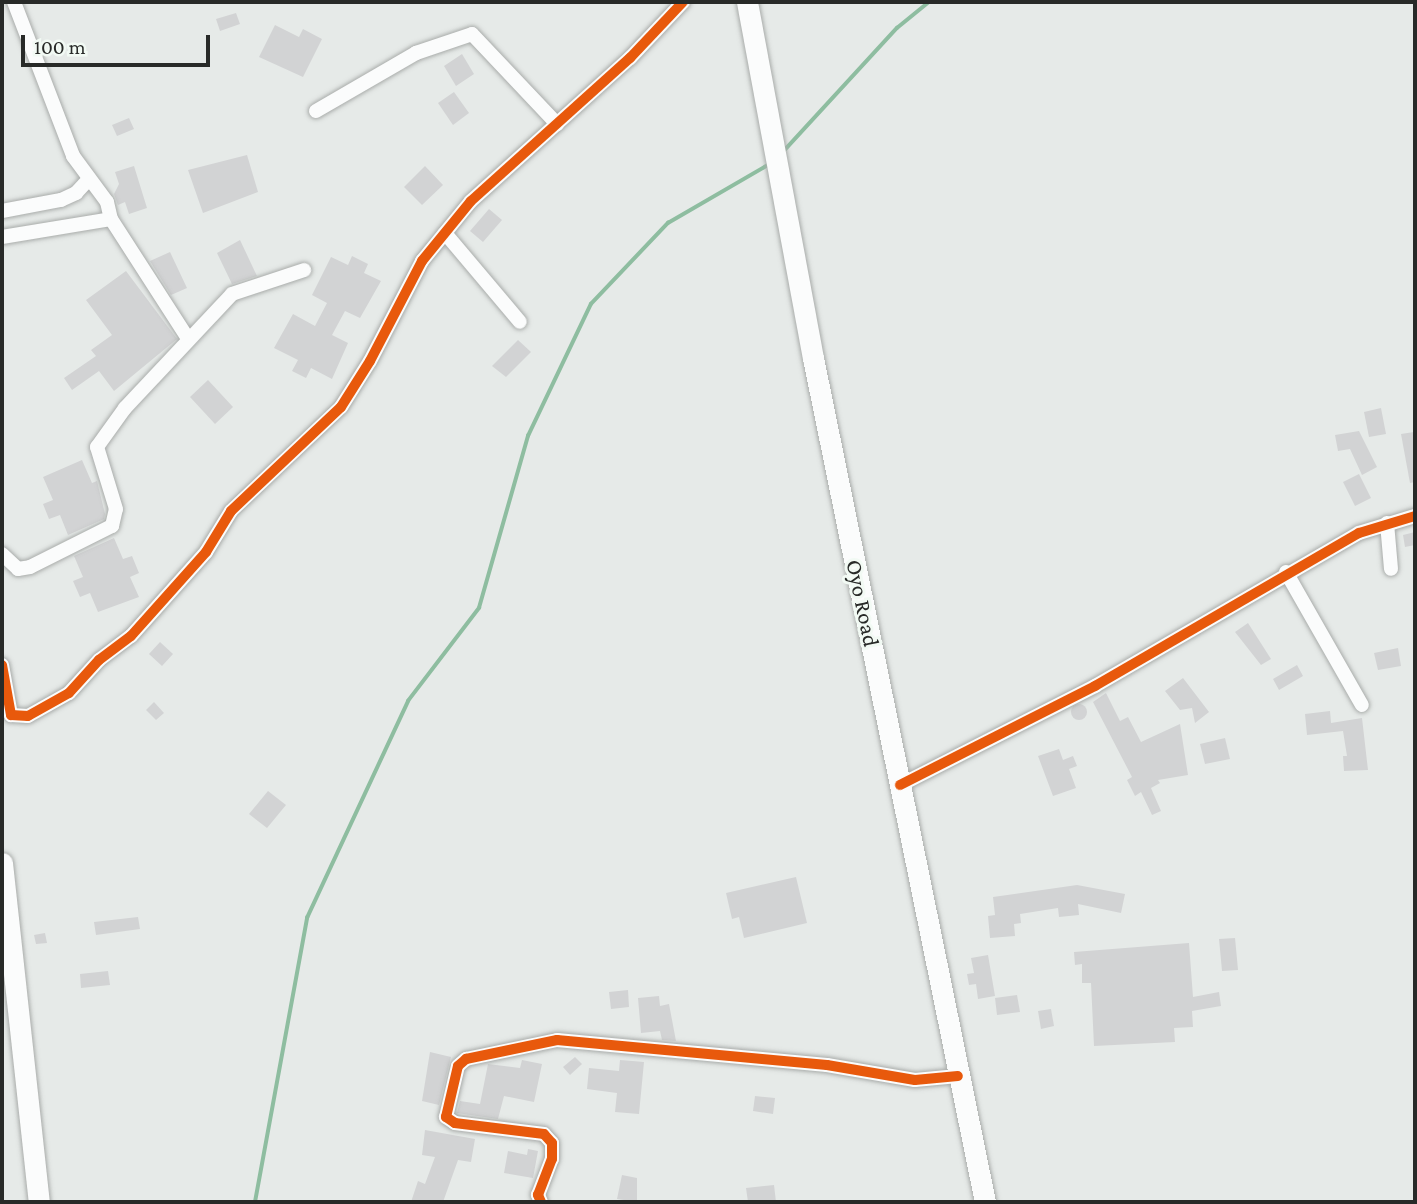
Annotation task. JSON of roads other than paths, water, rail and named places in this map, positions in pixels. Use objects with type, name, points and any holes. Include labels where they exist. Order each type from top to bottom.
[{"type":"highway","name":"Oyo Road","points":[[747,2],[984,1202]]},
{"type":"highway","points":[[2,863],[39,1202]]},
{"type":"street","points":[[14,2],[59,125],[88,180],[107,202],[111,219],[187,337]]},
{"type":"street","points":[[2,666],[11,715],[28,716],[69,693],[99,660],[131,636],[206,552],[231,511],[341,407],[370,362],[422,261],[471,201],[630,58],[683,2]]},
{"type":"street","points":[[316,111],[416,53],[472,34],[557,124]]},
{"type":"street","points":[[2,211],[61,200],[76,193],[88,180]]},
{"type":"street","points":[[2,237],[111,219]]},
{"type":"street","points":[[444,233],[520,322]]},
{"type":"street","points":[[2,554],[18,569],[30,567],[112,526],[116,509],[97,447],[187,337],[232,294],[304,270]]},
{"type":"street","points":[[900,785],[1095,686],[1286,572],[1359,533],[1415,516]]},
{"type":"street","points":[[1387,523],[1391,569]]},
{"type":"street","points":[[1286,572],[1362,705]]},
{"type":"street","points":[[541,1202],[538,1195],[552,1151],[552,1143],[544,1135],[455,1123],[446,1116],[458,1066],[466,1059],[557,1040],[827,1065],[915,1080],[958,1076]]},
{"type":"waterway","points":[[782,153],[897,28],[929,2]]},
{"type":"waterway","points":[[255,1202],[307,918],[408,701],[479,608],[528,436],[591,304],[668,223],[768,165]]}]
